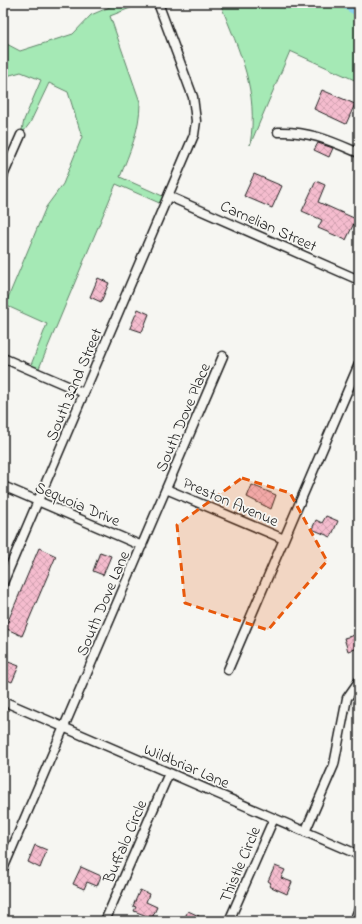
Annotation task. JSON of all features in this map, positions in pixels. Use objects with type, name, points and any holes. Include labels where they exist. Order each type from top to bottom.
[{"type":"street","name":"South 32nd Street","points":[[3,583],[194,135],[196,108],[193,97],[158,3]]},
{"type":"street","points":[[278,132],[306,133],[319,136],[359,153]]},
{"type":"street","points":[[3,176],[20,135]]},
{"type":"street","name":"Carnelian Street","points":[[168,196],[359,280]]},
{"type":"street","name":"South Dove Place","points":[[166,489],[223,356]]},
{"type":"street","points":[[3,358],[84,393]]},
{"type":"street","points":[[228,670],[359,364]]},
{"type":"street","name":"Sequoia Drive","points":[[3,486],[142,546]]},
{"type":"street","name":"Preston Avenue","points":[[166,489],[284,539]]},
{"type":"street","name":"South Dove Lane","points":[[3,869],[166,489]]},
{"type":"street","points":[[305,832],[334,765],[347,698],[359,681]]},
{"type":"street","name":"Wildbriar Lane","points":[[3,701],[359,855]]},
{"type":"street","name":"Buffalo Circle","points":[[105,921],[169,773]]},
{"type":"street","name":"Thistle Circle","points":[[229,921],[274,818]]},
{"type":"street","points":[[354,921],[359,909]]},
{"type":"highlighted area","points":[[242,478],[290,493],[327,561],[268,630],[185,603],[177,525]]},
{"type":"green space","points":[[119,3],[143,3],[110,16],[140,102],[140,112],[136,131],[120,177],[167,198],[164,205],[116,184],[37,373],[29,370],[47,324],[5,305],[46,207],[63,184],[82,137],[68,92],[49,83],[30,123],[21,135],[24,120],[41,80],[21,72],[3,77],[3,42],[20,51],[73,34],[91,15]]},
{"type":"green space","points":[[220,3],[359,3],[359,82],[290,51],[250,145],[252,107],[250,89],[241,55]]},
{"type":"building","points":[[322,90],[355,104],[346,124],[314,109]]},
{"type":"building","points":[[318,143],[333,148],[329,157],[314,150]]},
{"type":"building","points":[[254,174],[282,186],[272,208],[244,196]]},
{"type":"building","points":[[316,181],[325,185],[318,202],[356,219],[346,240],[318,228],[322,220],[302,211]]},
{"type":"building","points":[[98,278],[109,283],[101,302],[90,297]]},
{"type":"building","points":[[138,309],[149,314],[142,332],[130,328]]},
{"type":"building","points":[[252,485],[276,495],[271,509],[247,497]]},
{"type":"building","points":[[326,516],[338,521],[331,537],[312,529],[316,520],[322,523]]},
{"type":"building","points":[[39,548],[56,556],[22,636],[5,628]]},
{"type":"building","points":[[100,552],[111,556],[103,575],[93,571]]},
{"type":"building","points":[[359,634],[359,648],[348,651],[344,638]]},
{"type":"building","points":[[3,660],[19,666],[12,682],[3,678]]},
{"type":"building","points":[[35,845],[47,850],[40,868],[28,862]]},
{"type":"building","points":[[275,866],[285,870],[281,878],[292,882],[287,894],[269,886],[271,883],[268,881]]},
{"type":"building","points":[[81,867],[101,876],[97,886],[87,882],[84,889],[73,884]]},
{"type":"building","points":[[140,890],[149,894],[146,902],[157,907],[152,918],[134,911],[136,907],[133,906]]},
{"type":"building","points":[[188,911],[199,916],[197,921],[183,921]]},
{"type":"waterway","points":[[349,3],[359,9]]}]
